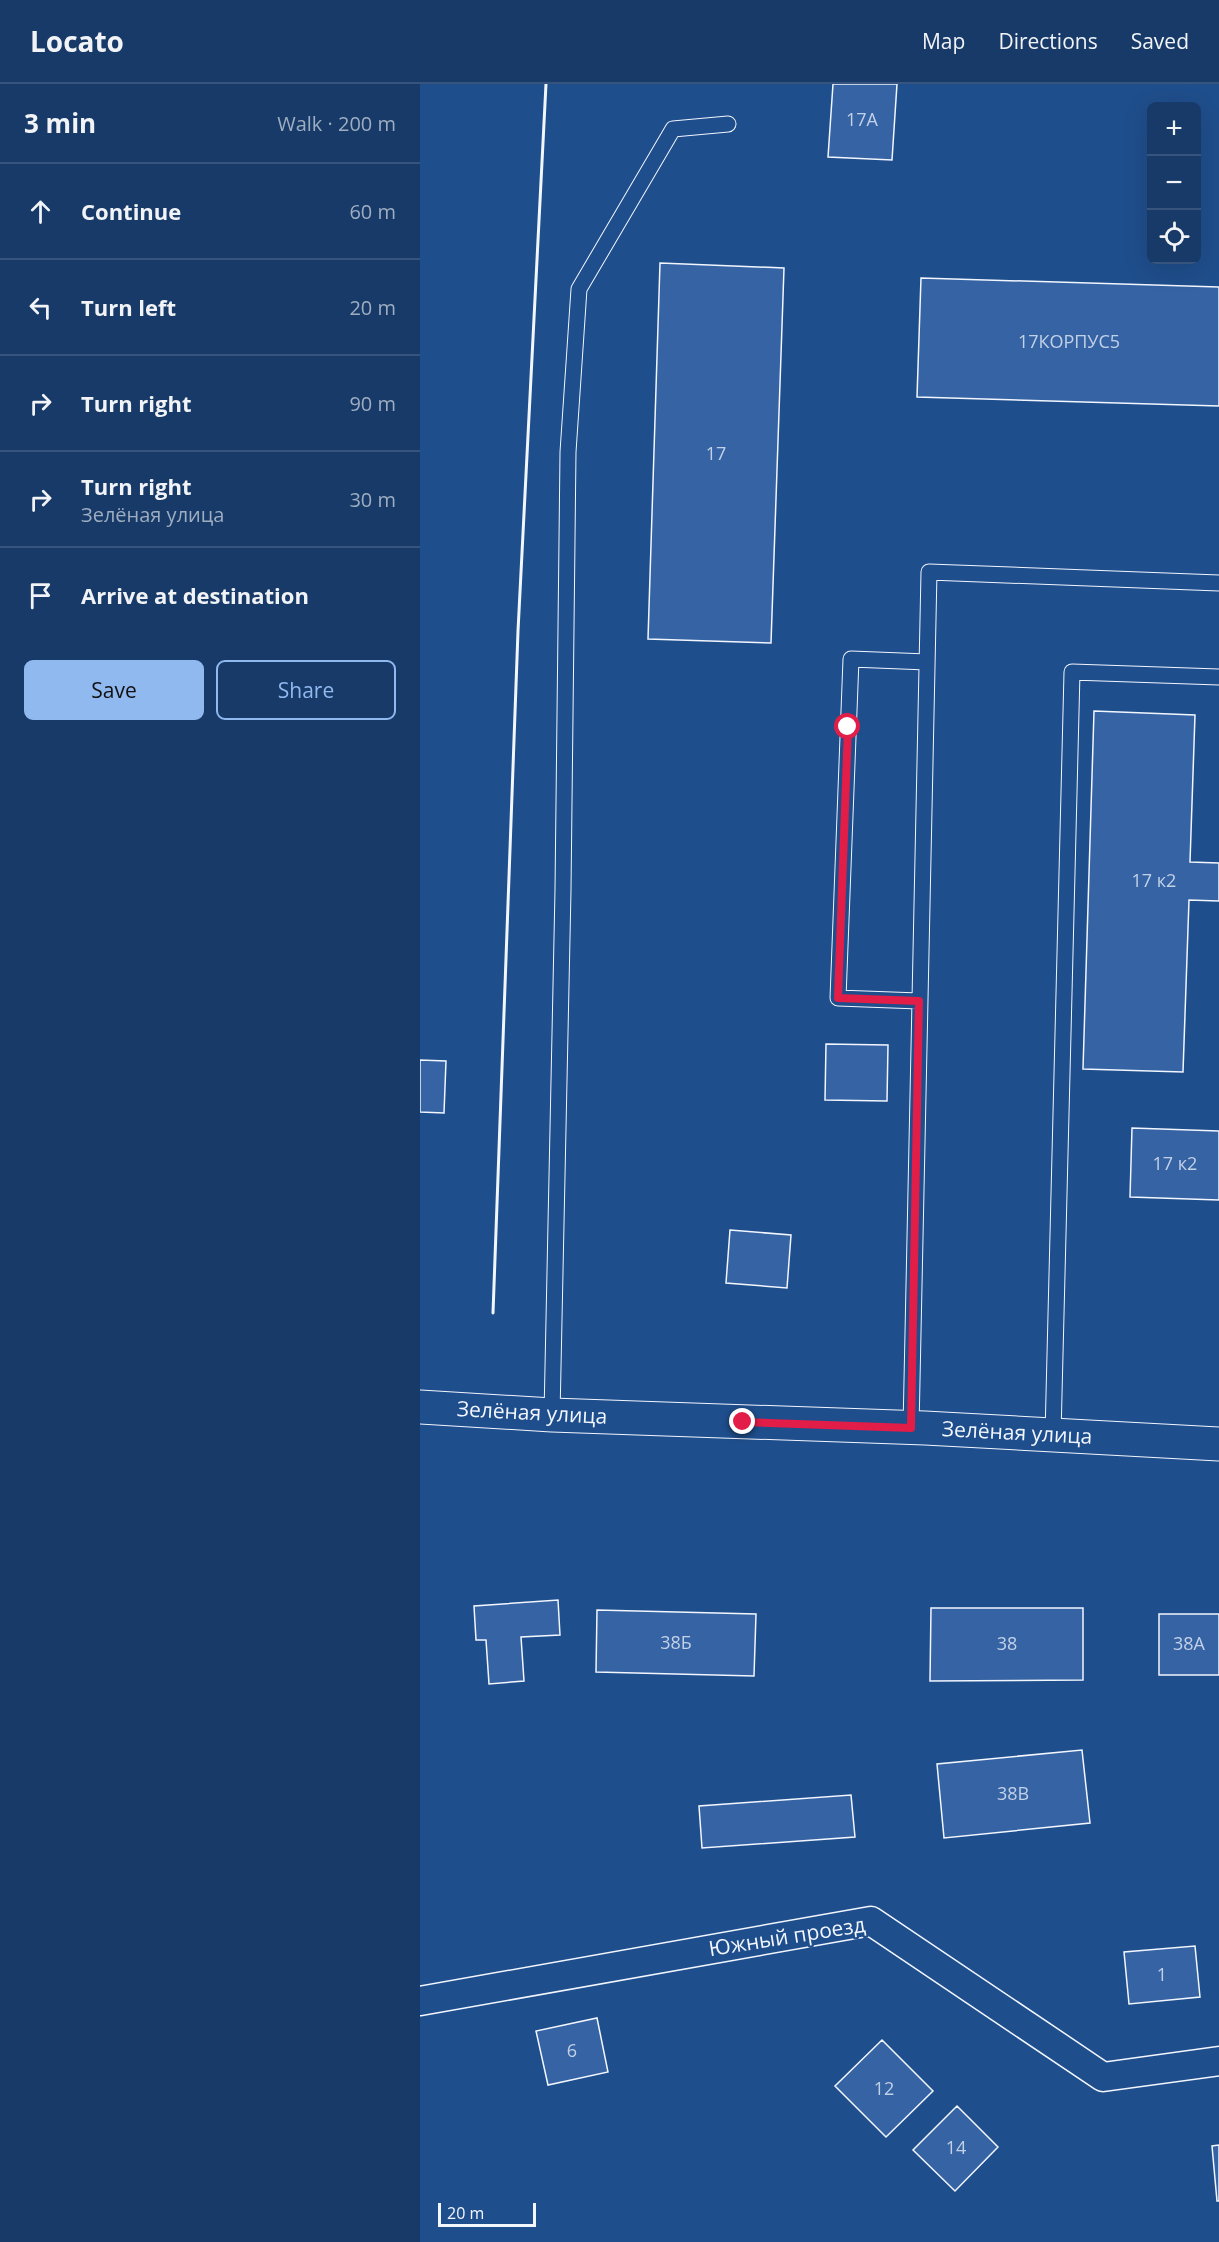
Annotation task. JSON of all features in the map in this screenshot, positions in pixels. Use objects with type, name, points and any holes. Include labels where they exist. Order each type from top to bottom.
[{"type":"street","name":"Зелёная улица","points":[[420,1407],[552,1415],[911,1428],[1219,1444]]},
{"type":"street","name":"Южный проезд","points":[[420,2001],[871,1921],[1103,2077],[1219,2061]]},
{"type":"lane","points":[[552,1415],[563,890],[568,452],[579,289],[673,129],[728,124]]},
{"type":"lane","points":[[911,1428],[929,572],[1219,583]]},
{"type":"lane","points":[[919,1001],[838,998],[851,659],[927,662]]},
{"type":"lane","points":[[1053,1435],[1072,672],[1219,678]]},
{"type":"building","points":[[833,84],[897,84],[892,160],[828,157]]},
{"type":"building","points":[[660,263],[784,268],[771,643],[648,639]]},
{"type":"building","points":[[921,278],[1219,287],[1219,406],[917,397]]},
{"type":"building","points":[[1094,711],[1195,715],[1190,862],[1219,863],[1219,901],[1189,900],[1183,1072],[1083,1069]]},
{"type":"building","points":[[826,1044],[888,1045],[887,1101],[825,1100]]},
{"type":"building","points":[[420,1060],[446,1061],[444,1113],[420,1112]]},
{"type":"building","points":[[1132,1128],[1219,1131],[1219,1200],[1130,1197]]},
{"type":"building","points":[[730,1230],[791,1235],[787,1288],[726,1283]]},
{"type":"building","points":[[558,1600],[560,1635],[521,1637],[524,1681],[489,1684],[486,1640],[476,1640],[474,1606]]},
{"type":"building","points":[[931,1608],[1083,1608],[1083,1680],[930,1681]]},
{"type":"building","points":[[597,1610],[756,1614],[754,1676],[596,1672]]},
{"type":"building","points":[[1159,1614],[1219,1614],[1219,1675],[1159,1675]]},
{"type":"building","points":[[1082,1750],[1090,1823],[944,1838],[937,1764]]},
{"type":"building","points":[[851,1795],[855,1837],[702,1848],[699,1806]]},
{"type":"building","points":[[1195,1946],[1200,1997],[1129,2004],[1124,1952]]},
{"type":"building","points":[[597,2018],[608,2072],[548,2085],[536,2031]]},
{"type":"building","points":[[882,2040],[933,2091],[886,2137],[835,2086]]},
{"type":"building","points":[[957,2106],[998,2147],[955,2191],[913,2150]]},
{"type":"building","points":[[1219,2145],[1219,2201],[1217,2201],[1212,2146]]},
{"type":"wall","points":[[493,1313],[518,631],[546,84]]},
{"type":"route","points":[[743,1422],[911,1428],[919,1001],[838,998],[848,727]]}]
